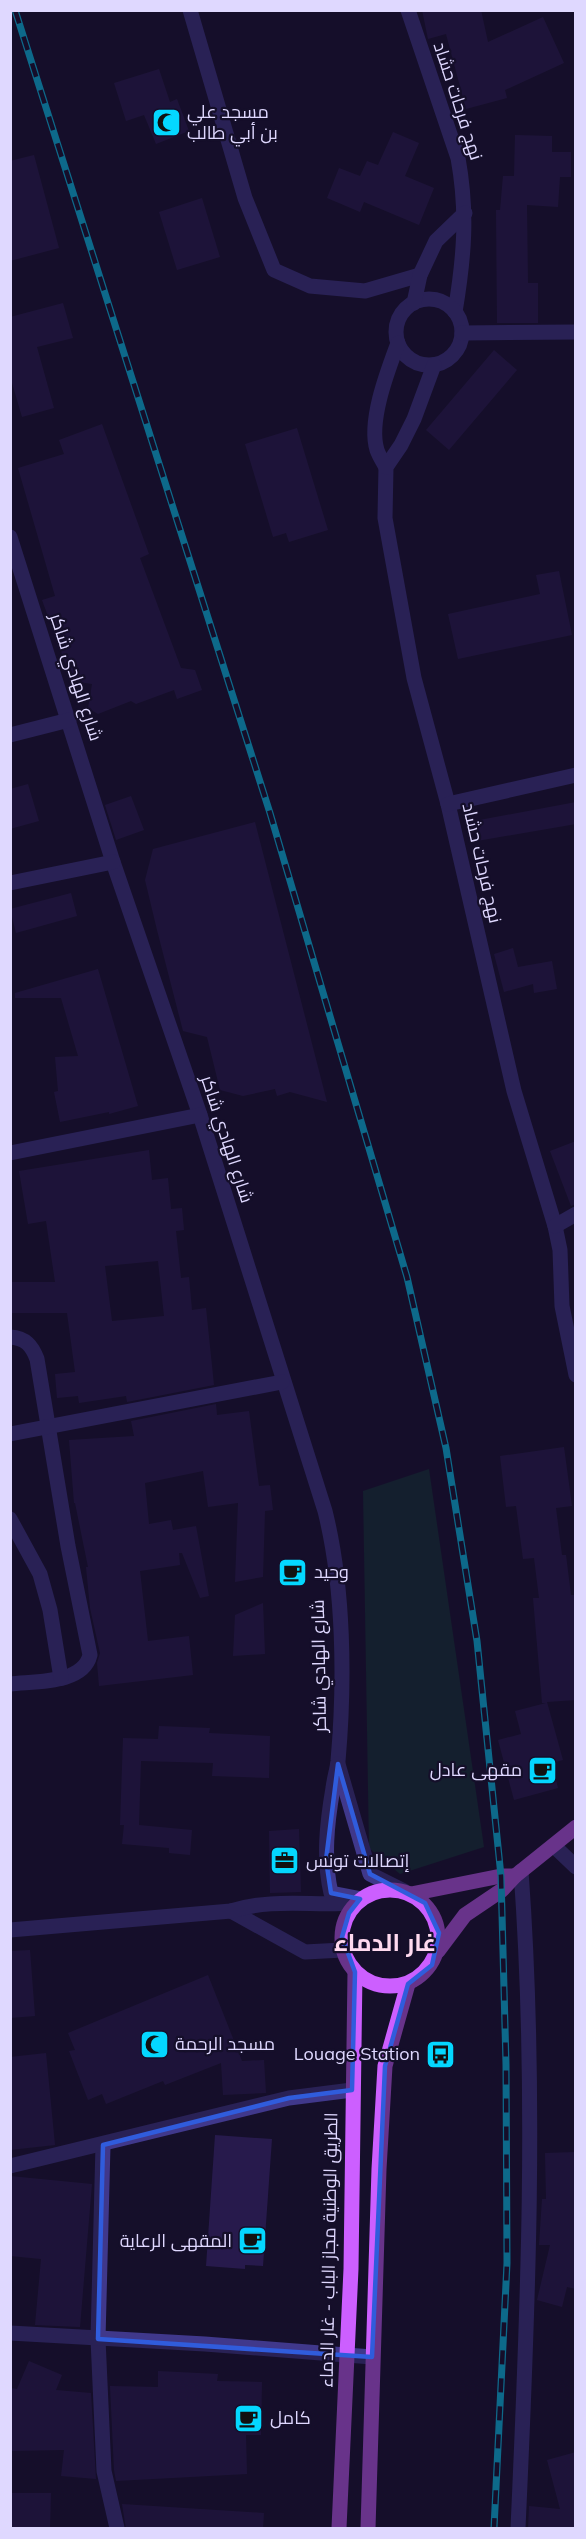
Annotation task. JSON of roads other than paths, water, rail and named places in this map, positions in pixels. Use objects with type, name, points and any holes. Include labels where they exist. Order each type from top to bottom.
[{"type":"main road","points":[[518,1874],[417,1894],[389,1889],[375,1892],[359,1901],[344,1924],[343,1950],[355,1972],[371,1983],[389,1987],[408,1984],[432,1965],[442,1946],[465,1915],[502,1890],[518,1874],[576,1827]]},
{"type":"main road","points":[[407,1892],[424,1903],[434,1917],[442,1946]]},
{"type":"main road","name":"الطريق الوطنية مجاز الباب - غار الدماء","points":[[339,2529],[348,2355],[355,1972]]},
{"type":"main road","points":[[368,2529],[372,2357],[385,2066],[408,1984]]},
{"type":"street","points":[[190,10],[245,198],[274,270],[310,286],[365,291],[420,275]]},
{"type":"street","name":"نهج فرحات حشاد","points":[[408,10],[458,158],[465,213],[464,261],[455,312]]},
{"type":"street","points":[[414,303],[436,300],[447,304],[455,312],[462,333],[460,345],[445,362],[423,365],[412,361],[398,343],[396,332],[399,320],[414,303],[420,275],[436,241],[465,213]]},
{"type":"street","points":[[462,333],[576,332]]},
{"type":"street","points":[[386,467],[377,450],[375,432],[382,385],[398,343]]},
{"type":"street","name":"نهج فرحات حشاد","points":[[434,365],[414,418],[386,467],[385,518],[414,678],[448,804],[514,1091],[555,1226],[560,1251],[562,1306],[576,1375]]},
{"type":"street","name":"شارع الهادي شاكر","points":[[10,537],[113,862],[200,1115],[334,1547],[341,1671],[338,1764],[329,1811],[326,1860],[331,1893],[359,1901]]},
{"type":"street","points":[[10,735],[69,720]]},
{"type":"street","points":[[448,804],[576,775]]},
{"type":"street","points":[[10,883],[113,862]]},
{"type":"street","points":[[10,1153],[200,1115]]},
{"type":"street","points":[[555,1226],[576,1214]]},
{"type":"street","points":[[10,1337],[18,1337],[32,1347],[37,1359],[68,1545],[90,1655],[88,1665],[74,1676],[10,1684]]},
{"type":"street","points":[[10,1434],[282,1382]]},
{"type":"street","points":[[10,1519],[40,1574],[50,1610],[61,1677]]},
{"type":"street","name":"شارع الهادي شاكر","points":[[338,1764],[370,1874],[407,1892]]},
{"type":"street","points":[[554,1846],[576,1867]]},
{"type":"street","points":[[518,1874],[528,1958],[529,2191],[518,2529]]},
{"type":"street","points":[[10,1930],[231,1911],[247,1905],[282,1902],[318,1905],[359,1901]]},
{"type":"street","points":[[231,1911],[305,1952],[343,1950]]},
{"type":"street","points":[[10,2166],[289,2098],[352,2090]]},
{"type":"street","points":[[103,2145],[98,2339],[101,2360],[104,2471],[117,2529]]},
{"type":"street","points":[[10,2333],[205,2344],[372,2357]]},
{"type":"railway","points":[[15,10],[270,813],[407,1277],[446,1448],[477,1641],[501,1876],[506,2064],[507,2263],[494,2528]]},
{"type":"place","name":"مسجد علي بن أبي طالب","points":[[166,122]]},
{"type":"place","name":"وحيد","points":[[293,1572]]},
{"type":"place","name":"مقهى عادل","points":[[543,1770]]},
{"type":"place","name":"إتصالات تونس","points":[[285,1861]]},
{"type":"place","name":"مسجد الرحمة","points":[[154,2044]]},
{"type":"place","name":"Louage Station","points":[[441,2054]]},
{"type":"place","name":"المقهى الرعاية","points":[[253,2241]]},
{"type":"place","name":"كامل","points":[[249,2418]]},
{"type":"district","name":"غار الدماء","points":[[385,1943]]}]
